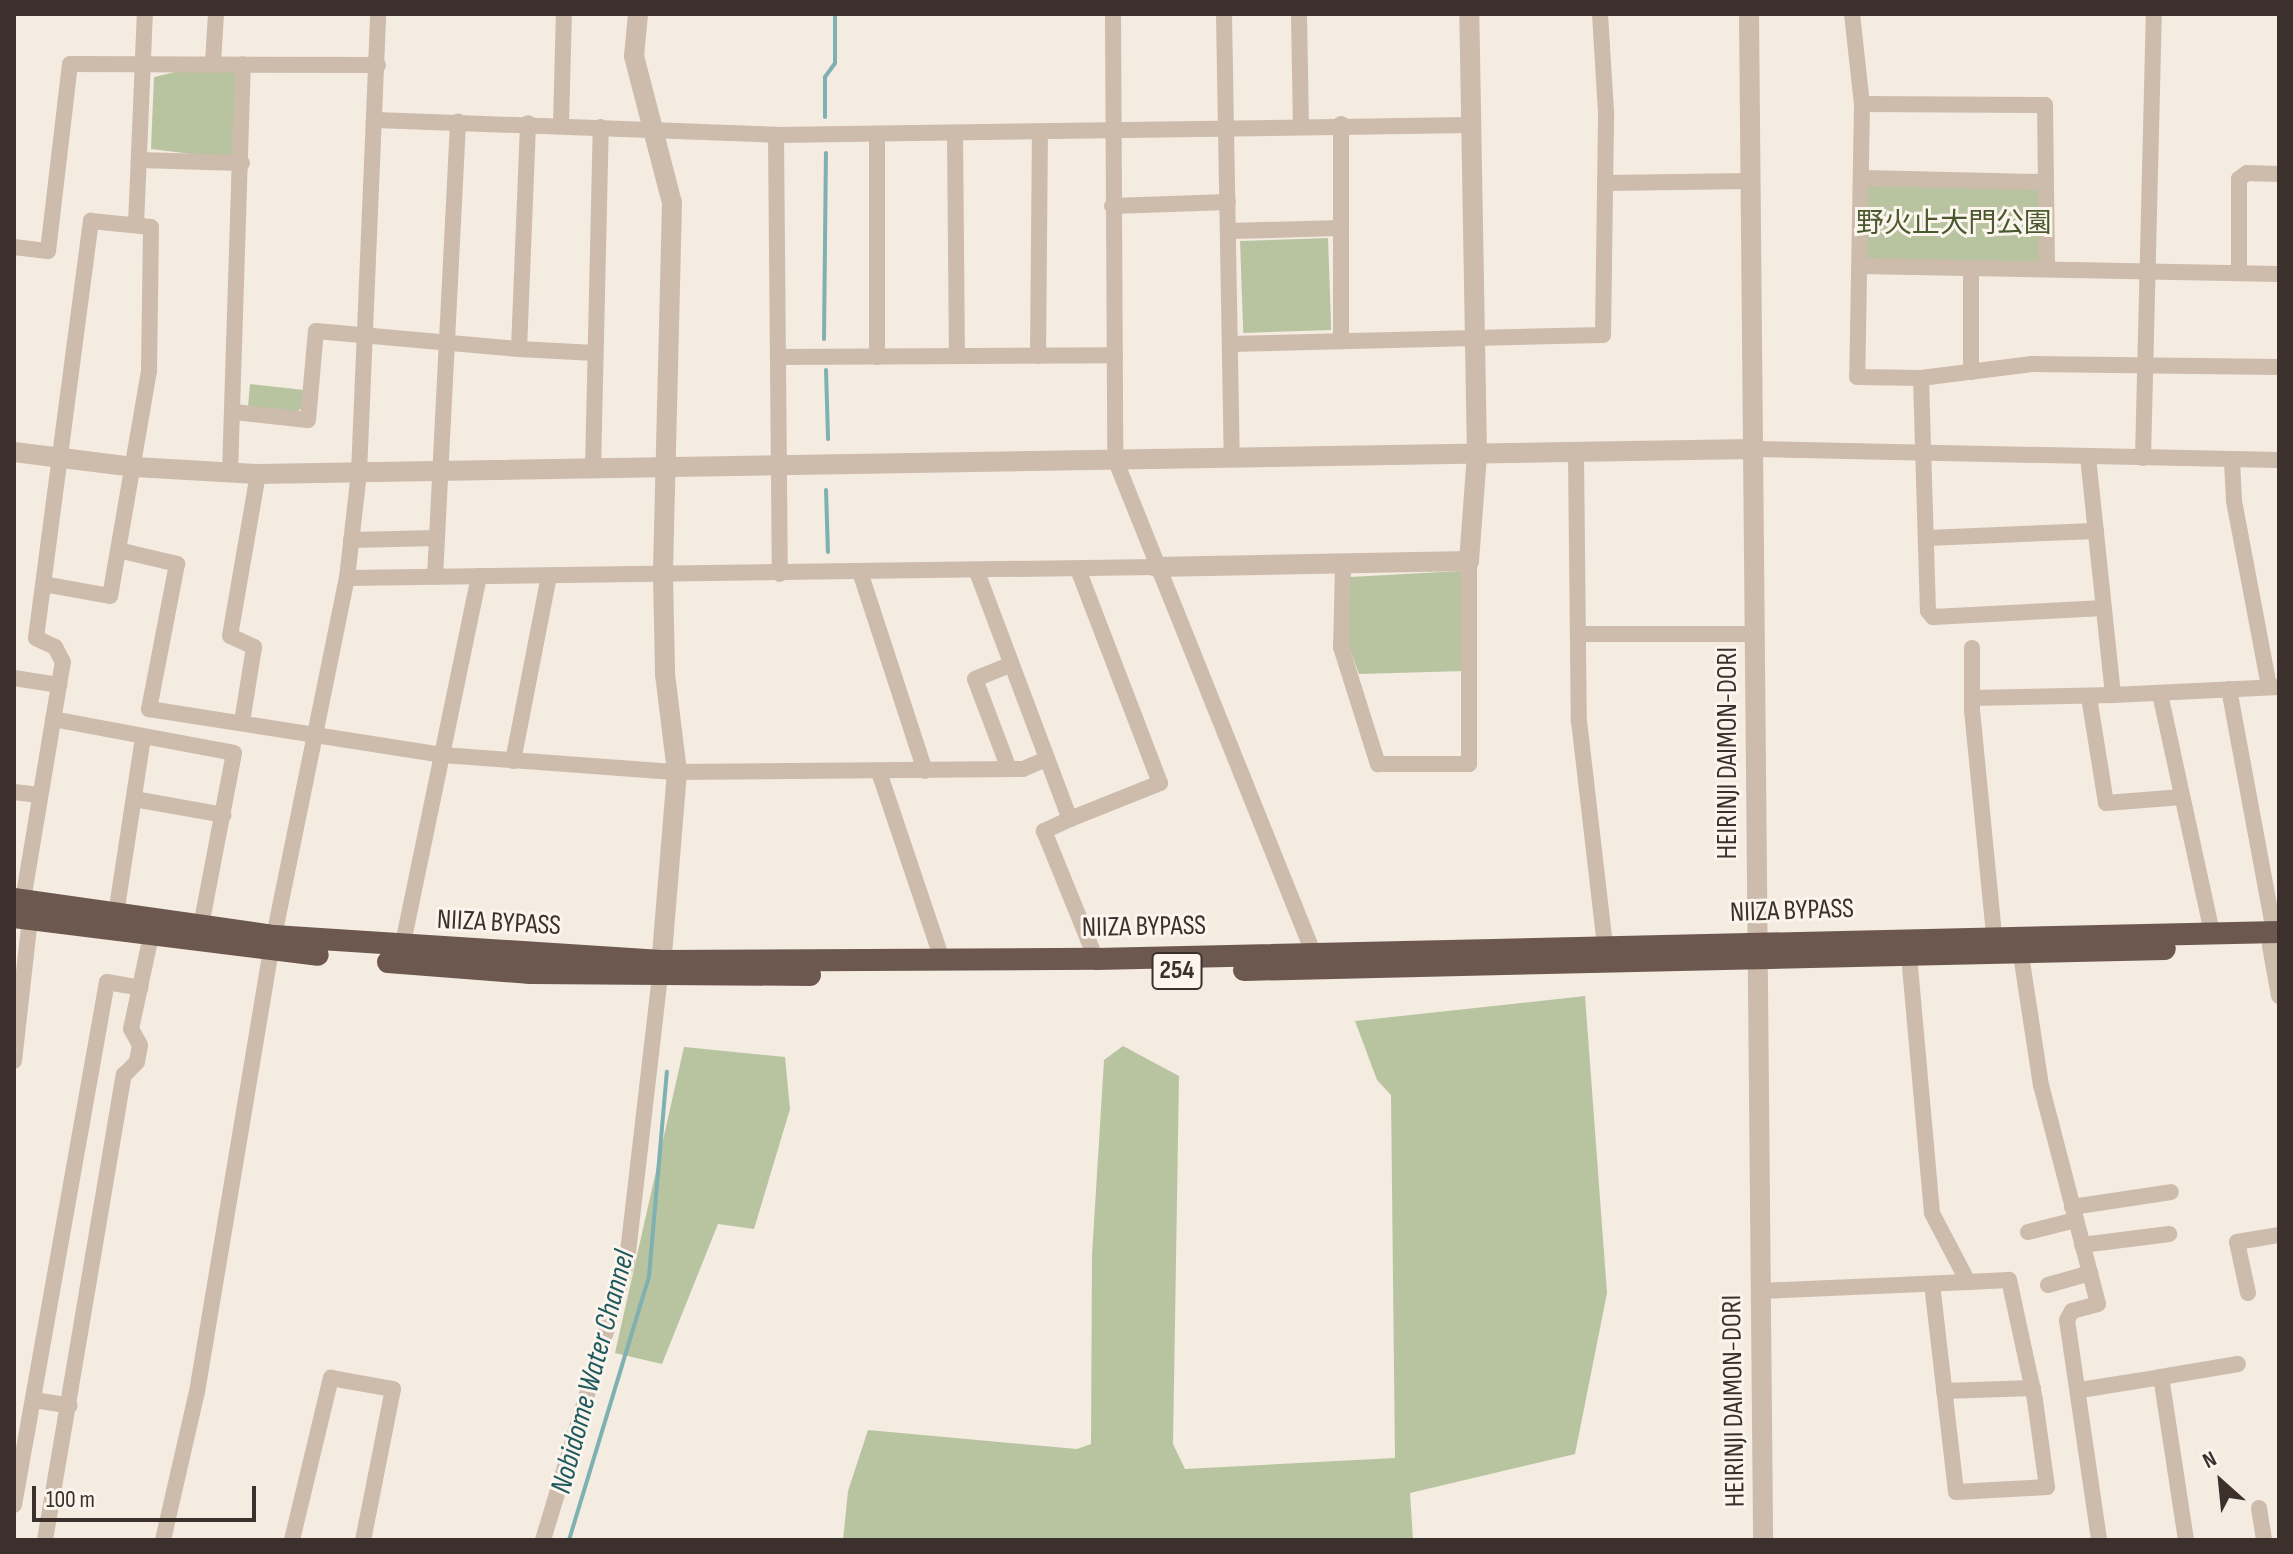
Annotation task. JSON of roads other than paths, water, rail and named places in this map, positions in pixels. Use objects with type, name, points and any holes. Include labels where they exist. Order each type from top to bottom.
[{"type":"highway","name":"NIIZA BYPASS","points":[[20,908],[116,914],[200,934],[500,971],[1757,951],[1994,936],[2212,933],[2275,939]]},
{"type":"highway","name":"NIIZA BYPASS","points":[[20,908],[151,936],[200,934]]},
{"type":"highway","name":"NIIZA BYPASS","points":[[272,944],[402,948],[660,969],[942,959],[1096,959],[1605,946],[1909,955],[2021,955],[2275,939]]},
{"type":"street","points":[[136,225],[145,14]]},
{"type":"street","points":[[213,63],[216,14]]},
{"type":"street","points":[[163,1540],[197,1392],[272,944],[347,578],[359,473],[378,14]]},
{"type":"street","points":[[561,125],[564,14]]},
{"type":"street","points":[[543,1540],[591,1393],[629,1248],[660,969],[677,772],[665,674],[663,575],[672,203],[634,56],[638,14]]},
{"type":"street","points":[[1113,14],[1111,132],[1115,459],[1313,952]]},
{"type":"street","points":[[1224,14],[1232,459]]},
{"type":"street","points":[[1299,14],[1301,124]]},
{"type":"street","points":[[1343,566],[1341,647],[1378,764],[1469,764],[1469,561],[1477,455],[1469,14]]},
{"type":"street","points":[[1230,344],[1603,335],[1605,183],[1600,14]]},
{"type":"street","name":"HEIRINJI DAIMON-DORI","points":[[1749,14],[1763,1540]]},
{"type":"street","points":[[1852,14],[1862,104],[1857,377],[1921,378],[2032,364],[2279,367]]},
{"type":"street","points":[[2143,458],[2154,14]]},
{"type":"street","points":[[14,251],[48,251],[70,64],[378,65]]},
{"type":"street","points":[[230,473],[243,64]]},
{"type":"street","points":[[1862,104],[2045,105],[2047,269]]},
{"type":"street","points":[[376,120],[528,123],[776,135],[1111,132],[1228,125],[1471,125]]},
{"type":"street","points":[[435,577],[443,472],[458,122]]},
{"type":"street","points":[[519,349],[528,123]]},
{"type":"street","points":[[1341,124],[1341,341]]},
{"type":"street","points":[[593,470],[601,127]]},
{"type":"street","points":[[1038,356],[1040,133]]},
{"type":"street","points":[[955,134],[957,356]]},
{"type":"street","points":[[776,135],[780,574]]},
{"type":"street","points":[[877,135],[877,357]]},
{"type":"street","points":[[139,160],[242,163]]},
{"type":"street","points":[[2239,273],[2239,179],[2247,173],[2279,174]]},
{"type":"street","points":[[1863,178],[2046,182]]},
{"type":"street","points":[[1605,183],[1751,181]]},
{"type":"street","points":[[1112,206],[1228,202]]},
{"type":"street","points":[[14,1061],[20,908],[63,662],[55,647],[36,638],[58,458],[73,384],[91,221],[151,227],[149,371],[135,467],[110,596],[44,584]]},
{"type":"street","points":[[1229,231],[1340,228]]},
{"type":"street","points":[[1860,266],[2279,274]]},
{"type":"street","points":[[1971,268],[1971,372]]},
{"type":"street","points":[[234,412],[308,420],[316,331],[595,353]]},
{"type":"street","points":[[778,357],[1115,355]]},
{"type":"street","points":[[1921,378],[1928,611],[1933,617],[2104,608]]},
{"type":"street","points":[[14,452],[135,467],[258,474],[1753,449],[2279,460]]},
{"type":"street","points":[[1576,454],[1579,721],[1605,946]]},
{"type":"street","points":[[2088,457],[2113,695]]},
{"type":"street","points":[[1972,698],[2089,697],[2274,687],[2234,501],[2232,460]]},
{"type":"street","points":[[242,722],[254,647],[230,636],[258,474]]},
{"type":"street","points":[[1927,538],[2096,531]]},
{"type":"street","points":[[351,540],[437,538]]},
{"type":"street","points":[[118,550],[177,564],[149,709],[443,755],[677,772],[1009,769],[1046,759]]},
{"type":"street","points":[[347,578],[861,575],[1469,561]]},
{"type":"street","points":[[1078,569],[1160,783],[1044,831],[1096,959]]},
{"type":"street","points":[[977,572],[1070,819]]},
{"type":"street","points":[[861,575],[925,771]]},
{"type":"street","points":[[402,948],[479,576]]},
{"type":"street","points":[[513,761],[549,576]]},
{"type":"street","points":[[1580,634],[1755,634]]},
{"type":"street","points":[[1972,648],[1972,698],[1994,936]]},
{"type":"street","points":[[1009,769],[975,679],[1010,665]]},
{"type":"street","points":[[14,678],[59,685]]},
{"type":"street","points":[[2229,689],[2275,939],[2279,996]]},
{"type":"street","points":[[2160,694],[2212,933]]},
{"type":"street","points":[[2089,697],[2106,803],[2182,797]]},
{"type":"street","points":[[53,719],[234,753],[200,934]]},
{"type":"street","points":[[116,914],[143,737]]},
{"type":"street","points":[[879,772],[942,959]]},
{"type":"street","points":[[14,792],[39,795]]},
{"type":"street","points":[[134,799],[224,815]]},
{"type":"street","points":[[45,1540],[124,1075],[137,1062],[140,1045],[131,1029],[151,936]]},
{"type":"street","points":[[1909,955],[1932,1213],[1968,1282]]},
{"type":"street","points":[[2021,955],[2041,1085],[2098,1304],[2072,1311],[2067,1320],[2080,1390],[2099,1540]]},
{"type":"street","points":[[14,1505],[107,982],[140,988]]},
{"type":"street","points":[[2028,1232],[2074,1214],[2171,1192]]},
{"type":"street","points":[[2082,1245],[2169,1234]]},
{"type":"street","points":[[2248,1293],[2237,1242],[2279,1235]]},
{"type":"street","points":[[2048,1285],[2090,1273]]},
{"type":"street","points":[[1760,1291],[2009,1280],[2033,1388],[2047,1487],[1956,1492],[1932,1284]]},
{"type":"street","points":[[2080,1390],[2238,1364]]},
{"type":"street","points":[[2161,1377],[2186,1540]]},
{"type":"street","points":[[292,1540],[331,1378],[393,1389],[363,1540]]},
{"type":"street","points":[[1944,1391],[2033,1388]]},
{"type":"street","points":[[34,1400],[70,1406]]},
{"type":"street","points":[[2259,1508],[2264,1540]]},
{"type":"waterway","points":[[825,117],[825,77],[835,63],[835,14]]},
{"type":"waterway","points":[[824,339],[826,153]]},
{"type":"waterway","points":[[826,370],[828,439]]},
{"type":"waterway","points":[[826,490],[828,552]]},
{"type":"waterway","name":"Nobidome Water Channel","points":[[569,1540],[649,1276],[667,1072]]},
{"type":"park label","name":"野火止大門公園","points":[[1954,224]]}]
